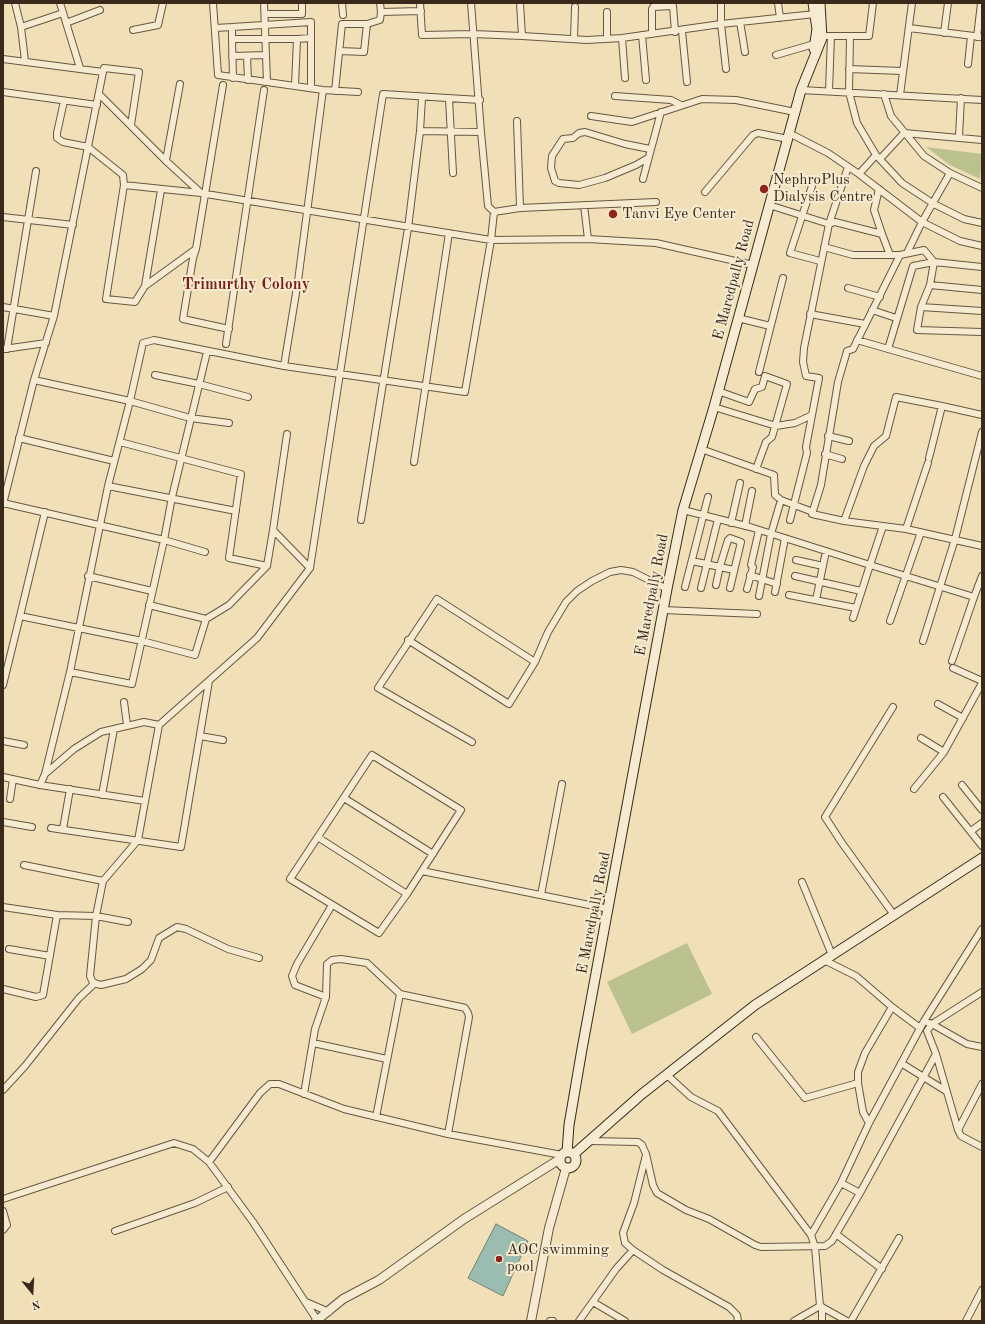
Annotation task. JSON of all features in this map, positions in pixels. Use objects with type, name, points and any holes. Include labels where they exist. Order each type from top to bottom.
[{"type":"main road","name":"E Maredpally Road","points":[[566,1155],[569,1125],[582,1049],[609,909],[666,589],[683,510],[714,407],[801,90],[814,54],[814,44],[817,30],[813,3]]},
{"type":"main road","name":"E Maredpally Road","points":[[814,54],[827,36],[820,3]]},
{"type":"main road","points":[[566,1155],[576,1164],[572,1167],[566,1168],[561,1165],[566,1155],[589,1141],[642,1094],[755,1006],[980,859]]},
{"type":"street","points":[[15,3],[21,26],[25,61]]},
{"type":"street","points":[[60,3],[80,68]]},
{"type":"street","points":[[133,30],[158,25],[163,3]]},
{"type":"street","points":[[213,3],[218,75],[324,90],[358,92]]},
{"type":"street","points":[[264,3],[266,24],[267,82]]},
{"type":"street","points":[[265,14],[302,14],[302,3]]},
{"type":"street","points":[[342,3],[343,15]]},
{"type":"street","points":[[336,91],[342,24],[367,24],[380,20],[380,3]]},
{"type":"street","points":[[420,3],[422,35],[473,34],[574,39],[607,39],[678,31],[783,14],[815,14]]},
{"type":"street","points":[[471,3],[488,206],[494,212]]},
{"type":"street","points":[[520,3],[522,36]]},
{"type":"street","points":[[721,3],[721,24],[726,69]]},
{"type":"street","points":[[778,3],[783,14]]},
{"type":"street","points":[[829,91],[827,36],[869,36],[873,3]]},
{"type":"street","points":[[900,95],[912,3]]},
{"type":"street","points":[[944,33],[948,3]]},
{"type":"street","points":[[968,64],[977,37],[981,3]]},
{"type":"street","points":[[652,34],[652,8],[673,6],[687,82]]},
{"type":"street","points":[[574,39],[575,7]]},
{"type":"street","points":[[66,23],[100,10]]},
{"type":"street","points":[[381,12],[421,11]]},
{"type":"street","points":[[607,12],[607,39]]},
{"type":"street","points":[[21,26],[63,13]]},
{"type":"street","points":[[215,28],[311,22],[311,88]]},
{"type":"street","points":[[740,22],[745,52]]},
{"type":"street","points":[[340,51],[364,52],[367,24]]},
{"type":"street","points":[[232,27],[233,78]]},
{"type":"street","points":[[909,28],[977,37]]},
{"type":"street","points":[[642,36],[646,80]]},
{"type":"street","points":[[850,36],[849,92],[857,123],[878,157],[902,183],[934,204],[964,220],[982,224]]},
{"type":"street","points":[[232,39],[266,40],[311,38]]},
{"type":"street","points":[[622,38],[625,78]]},
{"type":"street","points":[[296,86],[297,39]]},
{"type":"street","points":[[776,55],[814,44]]},
{"type":"street","points":[[232,56],[266,55]]},
{"type":"street","points":[[247,56],[248,80]]},
{"type":"street","points":[[3,58],[103,72]]},
{"type":"street","points":[[131,126],[139,72],[104,68],[54,316],[34,380],[3,504],[99,524],[205,552]]},
{"type":"street","points":[[849,69],[902,71]]},
{"type":"street","points":[[166,160],[180,84]]},
{"type":"street","points":[[223,85],[203,194],[196,249],[192,258],[182,319],[229,329]]},
{"type":"street","points":[[226,344],[236,268],[248,201],[264,90]]},
{"type":"street","points":[[284,366],[324,90]]},
{"type":"street","points":[[801,90],[982,100]]},
{"type":"street","points":[[3,92],[97,105]]},
{"type":"street","points":[[99,94],[203,194]]},
{"type":"street","points":[[259,958],[228,949],[186,929],[176,927],[159,938],[151,960],[142,969],[126,979],[115,983],[101,985],[93,983],[90,976],[96,916],[103,881],[138,840],[159,725],[257,638],[310,568],[383,94],[422,98],[480,100]]},
{"type":"street","points":[[884,94],[891,116],[904,134],[924,156],[950,173],[982,188]]},
{"type":"street","points":[[615,96],[672,100],[681,105]]},
{"type":"street","points":[[361,520],[408,228],[420,131],[422,98]]},
{"type":"street","points":[[959,136],[961,98]]},
{"type":"street","points":[[450,99],[450,132],[453,173]]},
{"type":"street","points":[[591,116],[627,123],[702,99],[736,100],[795,112]]},
{"type":"street","points":[[64,101],[56,133],[57,138],[63,142],[88,147],[123,175],[124,184],[106,299],[135,302],[145,286],[196,249]]},
{"type":"street","points":[[643,179],[661,112]]},
{"type":"street","points":[[518,121],[520,208]]},
{"type":"street","points":[[420,131],[481,132]]},
{"type":"street","points":[[648,158],[636,165],[605,178],[579,185],[559,183],[555,181],[551,168],[552,156],[563,139],[573,138],[579,133],[585,132],[625,144],[650,149]]},
{"type":"street","points":[[705,192],[753,135],[758,133],[788,136],[828,153],[859,174],[922,222],[960,241],[982,246]]},
{"type":"street","points":[[859,174],[904,134],[959,136],[982,140]]},
{"type":"street","points":[[790,520],[807,453],[806,447],[819,378],[806,376],[803,362],[810,314],[829,224],[848,167]]},
{"type":"street","points":[[36,172],[29,220],[5,349],[46,343]]},
{"type":"street","points":[[907,253],[922,222],[934,204],[950,173]]},
{"type":"street","points":[[124,184],[161,190],[203,194],[408,228],[491,240],[588,239],[656,243],[753,265]]},
{"type":"street","points":[[812,186],[790,253],[820,261]]},
{"type":"street","points":[[879,189],[874,210],[890,255]]},
{"type":"street","points":[[145,286],[161,190]]},
{"type":"street","points":[[494,212],[520,208],[656,202]]},
{"type":"street","points":[[584,205],[588,239]]},
{"type":"street","points":[[769,206],[829,224],[835,222],[882,234]]},
{"type":"street","points":[[40,785],[45,774],[70,672],[99,524],[143,343],[154,340],[207,352],[284,366],[465,392],[491,240],[494,212]]},
{"type":"street","points":[[3,217],[72,225]]},
{"type":"street","points":[[414,462],[449,233]]},
{"type":"street","points":[[824,247],[853,255],[900,255],[924,250],[934,262],[930,285],[921,307],[917,330],[982,332]]},
{"type":"street","points":[[813,512],[821,485],[838,382],[847,351],[853,349],[900,255]]},
{"type":"street","points":[[888,350],[896,318],[913,266],[934,262],[982,267]]},
{"type":"street","points":[[759,372],[784,278]]},
{"type":"street","points":[[930,285],[982,290]]},
{"type":"street","points":[[848,288],[880,297]]},
{"type":"street","points":[[3,307],[54,316]]},
{"type":"street","points":[[921,307],[982,310]]},
{"type":"street","points":[[872,310],[896,318]]},
{"type":"street","points":[[810,314],[865,324]]},
{"type":"street","points":[[738,318],[770,326]]},
{"type":"street","points":[[857,340],[982,376]]},
{"type":"street","points":[[70,672],[132,684],[190,418],[207,352]]},
{"type":"street","points":[[155,375],[199,384],[248,397]]},
{"type":"street","points":[[718,391],[749,402],[755,389],[762,387],[765,376],[787,384],[772,437],[766,442],[756,469]]},
{"type":"street","points":[[34,380],[130,401],[190,418],[229,424]]},
{"type":"street","points":[[844,521],[874,446],[886,436],[896,397],[982,415]]},
{"type":"street","points":[[906,529],[928,460],[942,406]]},
{"type":"street","points":[[714,407],[776,426],[795,423],[812,415]]},
{"type":"street","points":[[923,641],[955,539],[982,432]]},
{"type":"street","points":[[20,616],[142,641],[195,655],[206,619],[229,605],[267,566],[287,434]]},
{"type":"street","points":[[828,436],[849,441]]},
{"type":"street","points":[[19,438],[114,461]]},
{"type":"street","points":[[120,442],[241,474],[229,558],[267,566]]},
{"type":"street","points":[[701,449],[774,475],[776,495],[781,500],[813,512],[812,514],[844,521],[854,521],[906,529],[982,546]]},
{"type":"street","points":[[825,454],[842,459]]},
{"type":"street","points":[[731,523],[740,483]]},
{"type":"street","points":[[108,486],[236,511]]},
{"type":"street","points":[[745,526],[752,491]]},
{"type":"street","points":[[684,587],[708,497]]},
{"type":"street","points":[[758,596],[771,534],[781,500]]},
{"type":"street","points":[[683,510],[759,530],[939,588],[974,597]]},
{"type":"street","points":[[3,684],[45,512]]},
{"type":"street","points":[[701,588],[718,519]]},
{"type":"street","points":[[853,618],[883,526]]},
{"type":"street","points":[[273,530],[310,568]]},
{"type":"street","points":[[747,589],[759,530]]},
{"type":"street","points":[[890,621],[904,577],[921,532]]},
{"type":"street","points":[[716,585],[720,566],[729,538],[740,540],[730,588]]},
{"type":"street","points":[[775,592],[785,538]]},
{"type":"street","points":[[816,600],[826,551]]},
{"type":"street","points":[[692,560],[734,570]]},
{"type":"street","points":[[796,560],[823,566]]},
{"type":"street","points":[[408,640],[510,704],[535,662],[548,632],[566,602],[577,590],[610,572],[621,570],[633,572],[666,589]]},
{"type":"street","points":[[750,575],[777,584]]},
{"type":"street","points":[[88,576],[152,591]]},
{"type":"street","points":[[795,576],[861,591]]},
{"type":"street","points":[[952,661],[982,576]]},
{"type":"street","points":[[789,595],[856,608]]},
{"type":"street","points":[[472,742],[378,688],[408,640],[437,599],[535,662]]},
{"type":"street","points":[[149,605],[206,619]]},
{"type":"street","points":[[663,610],[757,614]]},
{"type":"street","points":[[914,789],[944,752],[982,682],[953,668]]},
{"type":"street","points":[[51,828],[181,847],[209,680]]},
{"type":"street","points":[[124,702],[127,725]]},
{"type":"street","points":[[938,704],[963,718]]},
{"type":"street","points":[[894,708],[826,816],[842,843],[894,915]]},
{"type":"street","points":[[45,774],[74,749],[101,732],[144,722],[159,725]]},
{"type":"street","points":[[102,795],[114,729]]},
{"type":"street","points":[[200,736],[223,740]]},
{"type":"street","points":[[921,738],[944,752]]},
{"type":"street","points":[[3,741],[24,745]]},
{"type":"street","points":[[372,755],[461,810],[407,894],[379,932],[290,879],[319,838],[344,798],[372,755]]},
{"type":"street","points":[[3,776],[40,785],[144,801]]},
{"type":"street","points":[[10,799],[13,779]]},
{"type":"street","points":[[541,895],[562,784]]},
{"type":"street","points":[[962,785],[982,810]]},
{"type":"street","points":[[63,829],[70,790]]},
{"type":"street","points":[[942,797],[972,831],[982,846]]},
{"type":"street","points":[[344,798],[433,854]]},
{"type":"street","points":[[3,822],[32,827]]},
{"type":"street","points":[[972,831],[982,823]]},
{"type":"street","points":[[319,838],[407,894]]},
{"type":"street","points":[[24,865],[103,881]]},
{"type":"street","points":[[422,871],[609,909]]},
{"type":"street","points":[[802,882],[832,955]]},
{"type":"street","points":[[326,997],[295,985],[293,974],[332,905]]},
{"type":"street","points":[[3,907],[57,915],[96,916],[128,922]]},
{"type":"street","points":[[3,989],[36,997],[41,996],[45,992],[57,915]]},
{"type":"street","points":[[811,1235],[841,1183],[869,1123],[920,1028],[982,930]]},
{"type":"street","points":[[9,949],[50,956]]},
{"type":"street","points":[[304,1094],[315,1029],[326,997],[327,964],[332,960],[341,959],[367,963],[400,994],[465,1008],[468,1013],[469,1017],[448,1134]]},
{"type":"street","points":[[824,960],[856,976],[892,1007],[920,1028]]},
{"type":"street","points":[[3,1090],[25,1066],[79,998],[95,983]]},
{"type":"street","points":[[982,992],[932,1024],[927,1031],[936,1054],[958,1130],[962,1136],[982,1147]]},
{"type":"street","points":[[376,1117],[400,994]]},
{"type":"street","points":[[869,1123],[863,1112],[858,1083],[858,1072],[865,1053],[892,1007]]},
{"type":"street","points":[[924,1021],[968,1044],[982,1047]]},
{"type":"street","points":[[756,1037],[805,1098],[858,1083]]},
{"type":"street","points":[[312,1043],[387,1059]]},
{"type":"street","points":[[589,1141],[638,1142],[642,1145],[646,1154],[655,1189],[661,1197],[709,1219],[755,1245],[761,1247],[815,1247],[828,1244],[836,1234],[860,1192],[922,1076],[936,1054]]},
{"type":"street","points":[[901,1062],[946,1091]]},
{"type":"street","points":[[667,1075],[691,1097],[718,1111],[811,1235],[815,1247],[822,1321]]},
{"type":"street","points":[[209,1162],[264,1088],[274,1083],[344,1109],[376,1117],[448,1134],[566,1155]]},
{"type":"street","points":[[958,1130],[982,1084]]},
{"type":"street","points":[[3,1199],[174,1143],[193,1148],[209,1162],[254,1222],[316,1321],[343,1299],[379,1280],[464,1219],[566,1155]]},
{"type":"street","points":[[646,1154],[634,1203],[623,1233],[625,1243],[663,1270],[729,1307],[737,1315],[738,1321]]},
{"type":"street","points":[[531,1321],[549,1228],[566,1168]]},
{"type":"street","points":[[841,1183],[860,1192]]},
{"type":"street","points":[[115,1231],[195,1203],[228,1187]]},
{"type":"street","points":[[3,1211],[7,1225],[3,1230]]},
{"type":"street","points":[[836,1234],[882,1269]]},
{"type":"street","points":[[851,1321],[899,1238]]},
{"type":"street","points":[[579,1321],[616,1269],[633,1250]]},
{"type":"street","points":[[966,1321],[982,1290]]},
{"type":"street","points":[[304,1301],[328,1312]]},
{"type":"street","points":[[593,1302],[625,1321]]},
{"type":"street","points":[[794,1321],[821,1307]]},
{"type":"street","points":[[821,1307],[847,1321]]},
{"type":"green space","points":[[926,147],[982,154],[980,179],[950,165]]},
{"type":"green space","points":[[687,943],[712,994],[632,1034],[607,982]]},
{"type":"water","name":"AOC swimming pool","points":[[496,1224],[528,1241],[503,1296],[468,1278]]},
{"type":"place","name":"NephroPlus Dialysis Centre","points":[[764,189]]},
{"type":"place","name":"Tanvi Eye Center","points":[[613,214]]},
{"type":"place","name":"AOC swimming pool","points":[[499,1259]]},
{"type":"district","name":"Trimurthy Colony","points":[[246,285]]}]
